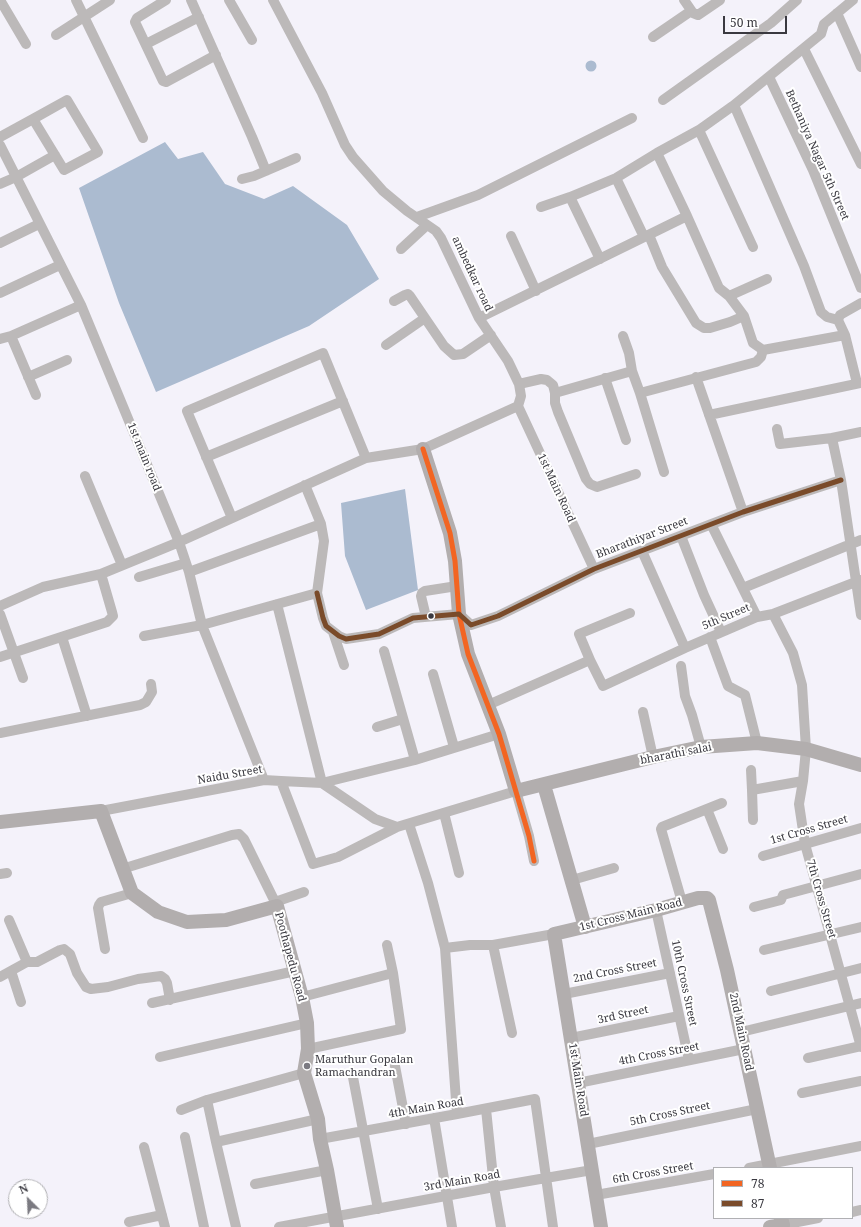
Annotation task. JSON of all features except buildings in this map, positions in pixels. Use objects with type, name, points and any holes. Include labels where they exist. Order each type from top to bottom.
[{"type":"street","points":[[76,0],[143,138]]},
{"type":"street","points":[[56,35],[110,0]]},
{"type":"street","points":[[166,0],[135,19],[135,22],[164,82],[216,55]]},
{"type":"street","points":[[191,0],[266,171]]},
{"type":"street","points":[[229,0],[252,40]]},
{"type":"street","name":"ambedkar road","points":[[273,0],[322,93],[345,145],[353,158],[383,191],[407,211],[436,231],[442,238],[479,318],[508,361],[519,384],[521,396],[518,406]]},
{"type":"street","points":[[684,0],[692,12],[698,15],[720,0]]},
{"type":"street","points":[[663,100],[771,23],[797,0]]},
{"type":"street","points":[[541,207],[616,178],[699,130],[734,105],[804,49],[821,34],[824,24],[853,0]]},
{"type":"street","points":[[1,3],[26,44]]},
{"type":"street","points":[[653,37],[692,12]]},
{"type":"street","points":[[837,13],[861,67]]},
{"type":"street","points":[[146,44],[199,17]]},
{"type":"street","points":[[804,49],[861,164]]},
{"type":"street","name":"Bethaniya Nagar 5th Street","points":[[769,77],[813,170],[861,288]]},
{"type":"street","points":[[0,137],[67,100],[98,152],[64,170],[33,119]]},
{"type":"street","points":[[709,415],[859,383],[845,335],[838,320],[827,317],[821,312],[804,266],[734,105]]},
{"type":"street","points":[[417,217],[478,196],[632,118]]},
{"type":"street","points":[[699,130],[753,247]]},
{"type":"street","name":"1st main road","points":[[0,145],[81,305],[179,542],[188,567],[202,625],[264,780]]},
{"type":"street","points":[[657,153],[720,288],[729,296],[744,316],[753,343],[763,350],[845,335]]},
{"type":"street","points":[[0,184],[16,177],[55,155]]},
{"type":"street","points":[[242,178],[266,171],[296,158]]},
{"type":"street","points":[[616,178],[662,267],[696,323],[704,328],[710,328],[744,316]]},
{"type":"street","points":[[570,197],[600,259]]},
{"type":"street","points":[[479,318],[687,216]]},
{"type":"street","points":[[0,243],[39,224]]},
{"type":"street","points":[[401,249],[427,224]]},
{"type":"street","points":[[511,236],[536,291]]},
{"type":"street","points":[[0,293],[60,265]]},
{"type":"street","points":[[729,296],[766,279]]},
{"type":"street","points":[[394,301],[408,294],[444,346],[454,355],[463,354],[491,335]]},
{"type":"street","points":[[838,320],[840,315],[861,303]]},
{"type":"street","points":[[0,339],[11,336],[81,305]]},
{"type":"street","points":[[386,345],[425,318]]},
{"type":"street","points":[[11,336],[36,395]]},
{"type":"street","points":[[623,336],[629,353],[632,371],[664,472]]},
{"type":"street","points":[[640,393],[756,362],[761,357],[763,350]]},
{"type":"street","points":[[232,518],[187,411],[323,353],[366,458]]},
{"type":"street","points":[[28,377],[67,360]]},
{"type":"street","points":[[555,393],[632,371]]},
{"type":"street","points":[[696,377],[743,512]]},
{"type":"street","points":[[519,384],[541,378],[547,380],[553,385],[555,403],[558,412],[586,479],[590,484],[597,488],[636,474]]},
{"type":"street","points":[[604,378],[626,440]]},
{"type":"street","points":[[206,457],[343,401]]},
{"type":"street","points":[[0,606],[43,587],[101,574],[179,542],[366,458],[423,449],[518,406]]},
{"type":"street","name":"1st Main Road","points":[[518,406],[594,569]]},
{"type":"street","points":[[777,429],[780,444],[832,438],[861,432]]},
{"type":"street","points":[[832,438],[841,480],[858,580],[861,615]]},
{"type":"street","points":[[423,449],[450,533],[455,561],[459,614],[468,654],[499,734],[529,836],[534,861]]},
{"type":"street","points":[[85,476],[122,565]]},
{"type":"street","name":"Bharathiyar Street","points":[[459,614],[472,625],[498,616],[594,569],[743,512],[841,480]]},
{"type":"street","points":[[305,485],[321,524],[324,541],[317,593],[326,626],[333,632],[346,639],[380,634],[413,618],[459,614]]},
{"type":"street","points":[[139,577],[188,567],[321,524]]},
{"type":"street","points":[[711,524],[757,617]]},
{"type":"street","points":[[681,536],[721,632]]},
{"type":"street","points":[[743,588],[861,540]]},
{"type":"street","points":[[642,551],[685,648]]},
{"type":"street","points":[[0,657],[107,622],[113,616],[101,574]]},
{"type":"street","name":"5th Street","points":[[590,660],[603,686],[757,617],[773,614],[858,580]]},
{"type":"street","points":[[426,617],[421,596],[425,591],[457,586]]},
{"type":"street","points":[[144,636],[202,625],[317,593]]},
{"type":"street","points":[[277,604],[322,783],[375,819],[397,827]]},
{"type":"street","points":[[488,705],[590,660],[579,634],[630,613]]},
{"type":"street","points":[[0,614],[23,678]]},
{"type":"street","name":"7th Cross Street","points":[[773,614],[793,653],[802,685],[806,750],[799,804],[805,844],[861,1047]]},
{"type":"street","points":[[333,632],[344,665]]},
{"type":"street","points":[[62,637],[87,716]]},
{"type":"street","points":[[710,637],[728,686],[745,695],[757,743]]},
{"type":"street","points":[[384,651],[415,760]]},
{"type":"street","points":[[680,666],[685,696],[701,747]]},
{"type":"street","points":[[433,674],[454,747]]},
{"type":"street","points":[[0,733],[87,716],[146,702],[152,692],[151,684]]},
{"type":"street","points":[[643,712],[652,758]]},
{"type":"street","points":[[377,727],[403,719]]},
{"type":"street","points":[[322,783],[415,760],[499,734]]},
{"type":"street","name":"bharathi salai","points":[[516,791],[701,747],[757,743],[806,750],[861,765]]},
{"type":"street","points":[[751,770],[753,820]]},
{"type":"street","name":"Naidu Street","points":[[101,811],[264,780],[322,783]]},
{"type":"street","points":[[281,781],[314,864],[338,857],[397,827],[516,791]]},
{"type":"street","points":[[752,790],[803,781]]},
{"type":"street","points":[[544,785],[585,927]]},
{"type":"street","points":[[682,902],[660,829],[722,803]]},
{"type":"street","points":[[707,809],[723,849]]},
{"type":"street","points":[[0,822],[101,811],[132,893],[101,902],[99,905],[98,908],[105,949]]},
{"type":"street","points":[[444,813],[459,873]]},
{"type":"street","points":[[409,824],[428,883],[445,948],[451,1048],[457,1114]]},
{"type":"street","name":"1st Cross Street","points":[[763,856],[861,828]]},
{"type":"street","points":[[122,869],[239,834],[244,839],[276,904],[304,892]]},
{"type":"street","points":[[572,880],[614,868]]},
{"type":"street","points":[[754,907],[781,900],[783,895],[861,874]]},
{"type":"street","name":"Poothapedu Road","points":[[132,893],[158,912],[187,922],[226,920],[276,904],[302,997],[307,1023],[308,1049],[304,1073],[318,1119],[320,1139],[337,1222]]},
{"type":"street","name":"1st Cross Main Road","points":[[554,934],[656,910],[698,898],[706,898]]},
{"type":"street","name":"2nd Main Road","points":[[706,898],[708,900],[727,970],[770,1166]]},
{"type":"street","name":"10th Cross Street","points":[[656,910],[689,1060]]},
{"type":"street","points":[[9,920],[27,962]]},
{"type":"street","points":[[764,950],[861,927]]},
{"type":"street","points":[[445,948],[470,945],[494,945],[554,934]]},
{"type":"street","name":"1st Main Road","points":[[554,934],[601,1227]]},
{"type":"street","points":[[308,1049],[401,1029],[393,973],[387,945]]},
{"type":"street","points":[[494,945],[512,1033]]},
{"type":"street","points":[[0,977],[27,962],[38,962],[64,949],[70,954],[77,973],[86,987],[91,989],[108,987],[138,979],[161,976],[167,983],[170,1000]]},
{"type":"street","points":[[772,991],[861,968]]},
{"type":"street","points":[[11,971],[21,1002]]},
{"type":"street","points":[[152,1003],[295,971]]},
{"type":"street","name":"2nd Cross Street","points":[[564,994],[670,972]]},
{"type":"street","points":[[302,997],[393,973]]},
{"type":"street","points":[[741,1032],[861,1003]]},
{"type":"street","name":"3rd Street","points":[[571,1038],[679,1016]]},
{"type":"street","points":[[160,1057],[307,1023]]},
{"type":"street","points":[[808,1058],[861,1047]]},
{"type":"street","name":"4th Cross Street","points":[[578,1083],[744,1049]]},
{"type":"street","points":[[396,1066],[406,1124]]},
{"type":"street","points":[[352,1072],[378,1209]]},
{"type":"street","points":[[181,1110],[207,1100],[304,1073]]},
{"type":"street","points":[[802,1093],[861,1081]]},
{"type":"street","name":"4th Main Road","points":[[320,1139],[535,1099],[546,1178]]},
{"type":"street","points":[[207,1100],[236,1227]]},
{"type":"street","points":[[486,1109],[494,1187],[501,1227]]},
{"type":"street","name":"5th Cross Street","points":[[588,1144],[757,1109]]},
{"type":"street","points":[[434,1118],[452,1227]]},
{"type":"street","points":[[216,1142],[318,1119]]},
{"type":"street","points":[[185,1138],[204,1227]]},
{"type":"street","points":[[760,1167],[861,1146]]},
{"type":"street","points":[[144,1147],[165,1227]]},
{"type":"street","points":[[255,1184],[327,1170]]},
{"type":"street","name":"3rd Main Road","points":[[279,1227],[337,1222],[378,1209],[592,1170]]},
{"type":"street","name":"6th Cross Street","points":[[596,1195],[713,1174]]},
{"type":"street","points":[[546,1178],[553,1227]]},
{"type":"street","points":[[129,1222],[162,1215]]},
{"type":"street","points":[[779,1224],[812,1219]]},
{"type":"water","points":[[591,60],[595,62],[597,66],[595,70],[591,72],[587,70],[585,66],[587,62]]},
{"type":"water","points":[[165,142],[178,159],[203,152],[225,184],[264,199],[293,186],[347,225],[379,279],[309,326],[156,392],[119,303],[79,188]]},
{"type":"water","points":[[405,489],[418,590],[366,610],[345,556],[341,503]]},
{"type":"transit line","name":"78","points":[[423,449],[450,533],[455,561],[459,614],[468,654],[499,734],[529,836],[534,861]]},
{"type":"transit line","name":"87","points":[[317,593],[326,626],[339,636],[346,639],[379,634],[413,618],[459,614],[471,625],[498,616],[594,569],[743,512],[841,480]]},
{"type":"place","name":"Maruthur Gopalan Ramachandran","points":[[307,1066]]}]
